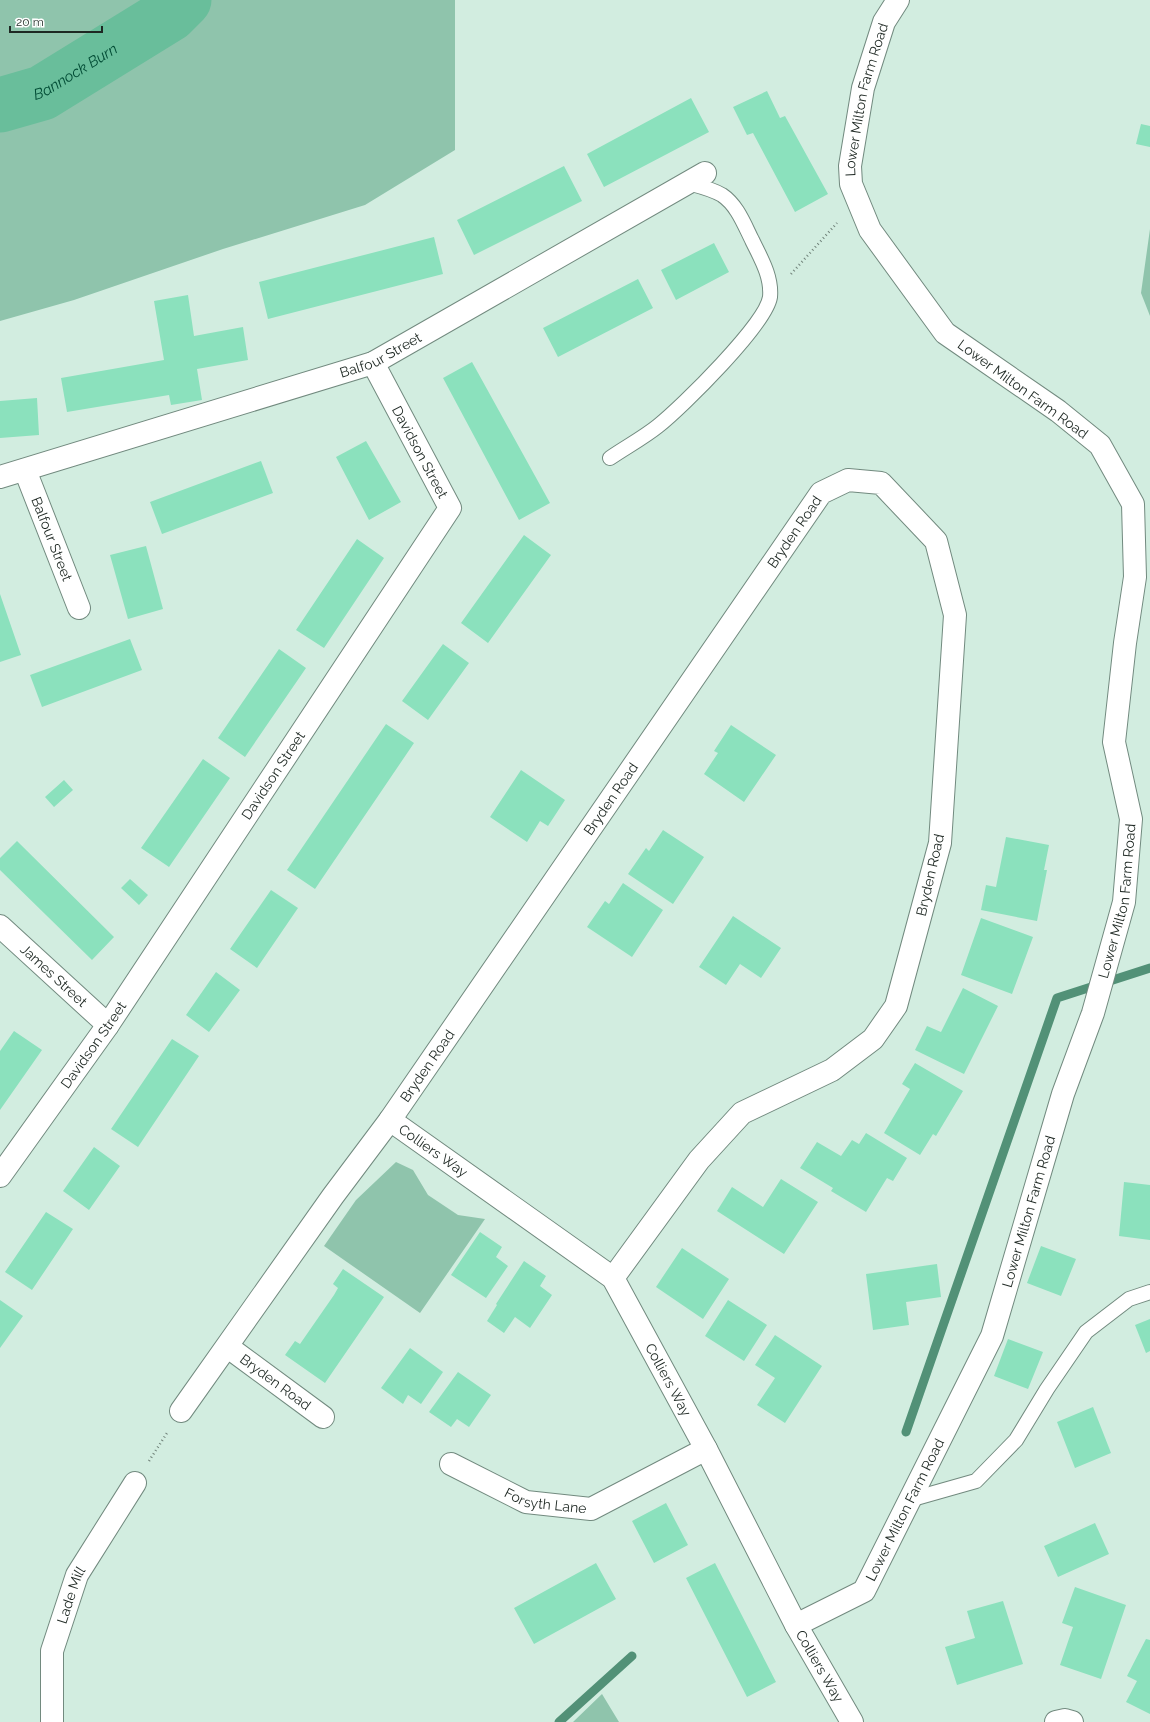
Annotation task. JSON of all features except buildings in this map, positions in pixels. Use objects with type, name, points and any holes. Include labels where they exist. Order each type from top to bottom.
[{"type":"street","name":"Lower Milton Farm Road","points":[[796,1625],[864,1591],[992,1336],[1063,1094],[1095,1006],[1108,962],[1124,902],[1131,819],[1114,742],[1125,643],[1135,578],[1133,504],[1100,445],[1058,411],[945,333],[870,230],[851,184],[850,166],[863,88],[884,22],[898,0]]},
{"type":"street","name":"Balfour Street","points":[[0,477],[373,362],[697,178]]},
{"type":"street","name":"Davidson Street","points":[[0,1176],[108,1026],[450,508],[373,362]]},
{"type":"street","name":"Balfour Street","points":[[25,470],[79,608]]},
{"type":"street","name":"Bryden Road","points":[[182,1411],[333,1196],[390,1120],[821,493],[848,480],[881,483],[936,541],[955,615],[940,843],[896,1006],[873,1039],[832,1070],[742,1113],[699,1160],[613,1278]]},
{"type":"street","name":"James Street","points":[[0,926],[108,1026]]},
{"type":"street","name":"Colliers Way","points":[[390,1120],[613,1278],[706,1449],[796,1625],[852,1722]]},
{"type":"street","name":"Bryden Road","points":[[228,1347],[323,1416]]},
{"type":"street","name":"Forsyth Lane","points":[[451,1464],[526,1502],[591,1509],[706,1449]]},
{"type":"street","name":"Lade Mill","points":[[52,1722],[52,1651],[77,1575],[135,1483]]},
{"type":"street","points":[[1056,1722],[1065,1720],[1072,1722]]},
{"type":"lane","points":[[610,458],[658,426],[690,397],[753,327],[765,309],[770,298],[770,288],[767,274],[735,208],[722,195],[697,178]]},
{"type":"lane","points":[[909,1500],[976,1481],[1016,1440],[1047,1389],[1086,1332],[1129,1299],[1150,1292]]},
{"type":"path","points":[[770,298],[858,200]]},
{"type":"path","points":[[135,1483],[182,1411]]},
{"type":"green space","points":[[0,0],[455,0],[455,150],[365,205],[223,249],[74,300],[0,321]]},
{"type":"green space","points":[[1150,229],[1150,316],[1141,293]]},
{"type":"green space","points":[[396,1162],[413,1170],[428,1195],[458,1215],[485,1219],[420,1313],[324,1246],[356,1200]]},
{"type":"green space","points":[[602,1694],[619,1722],[573,1722]]},
{"type":"waterway","name":"Bannock Burn","points":[[0,105],[42,93],[170,14],[184,0]]},
{"type":"waterway","points":[[906,1432],[1057,998],[1150,968]]},
{"type":"waterway","points":[[559,1722],[632,1656]]}]
